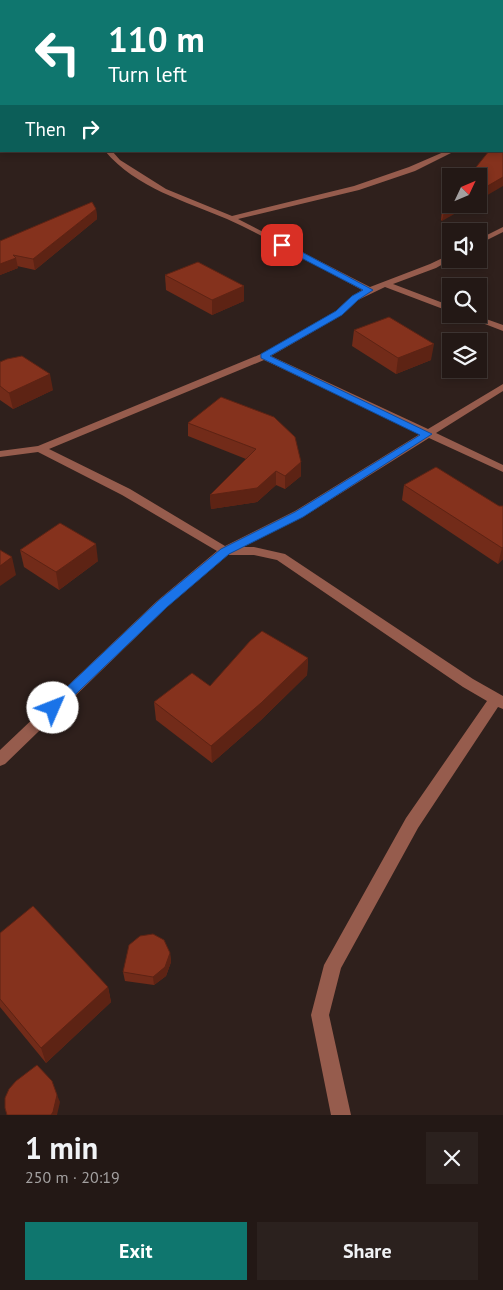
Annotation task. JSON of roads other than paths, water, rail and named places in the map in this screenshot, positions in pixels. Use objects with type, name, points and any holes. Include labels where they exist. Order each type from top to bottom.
[{"type":"street","points":[[109,152],[118,161],[162,191],[231,218],[369,290]]},
{"type":"street","points":[[231,218],[356,188],[412,169],[450,152]]},
{"type":"street","points":[[487,238],[501,232]]},
{"type":"street","points":[[0,454],[40,449],[264,356],[339,313],[355,298],[369,290],[442,261]]},
{"type":"street","points":[[386,284],[442,306]]},
{"type":"street","points":[[487,322],[503,328]]},
{"type":"street","points":[[264,356],[503,469]]},
{"type":"street","points":[[0,760],[162,604],[225,551],[299,514],[503,387]]},
{"type":"street","points":[[40,449],[126,492],[225,551],[254,551],[281,557],[468,683],[500,701],[412,823],[333,965],[320,1016],[341,1115]]}]
